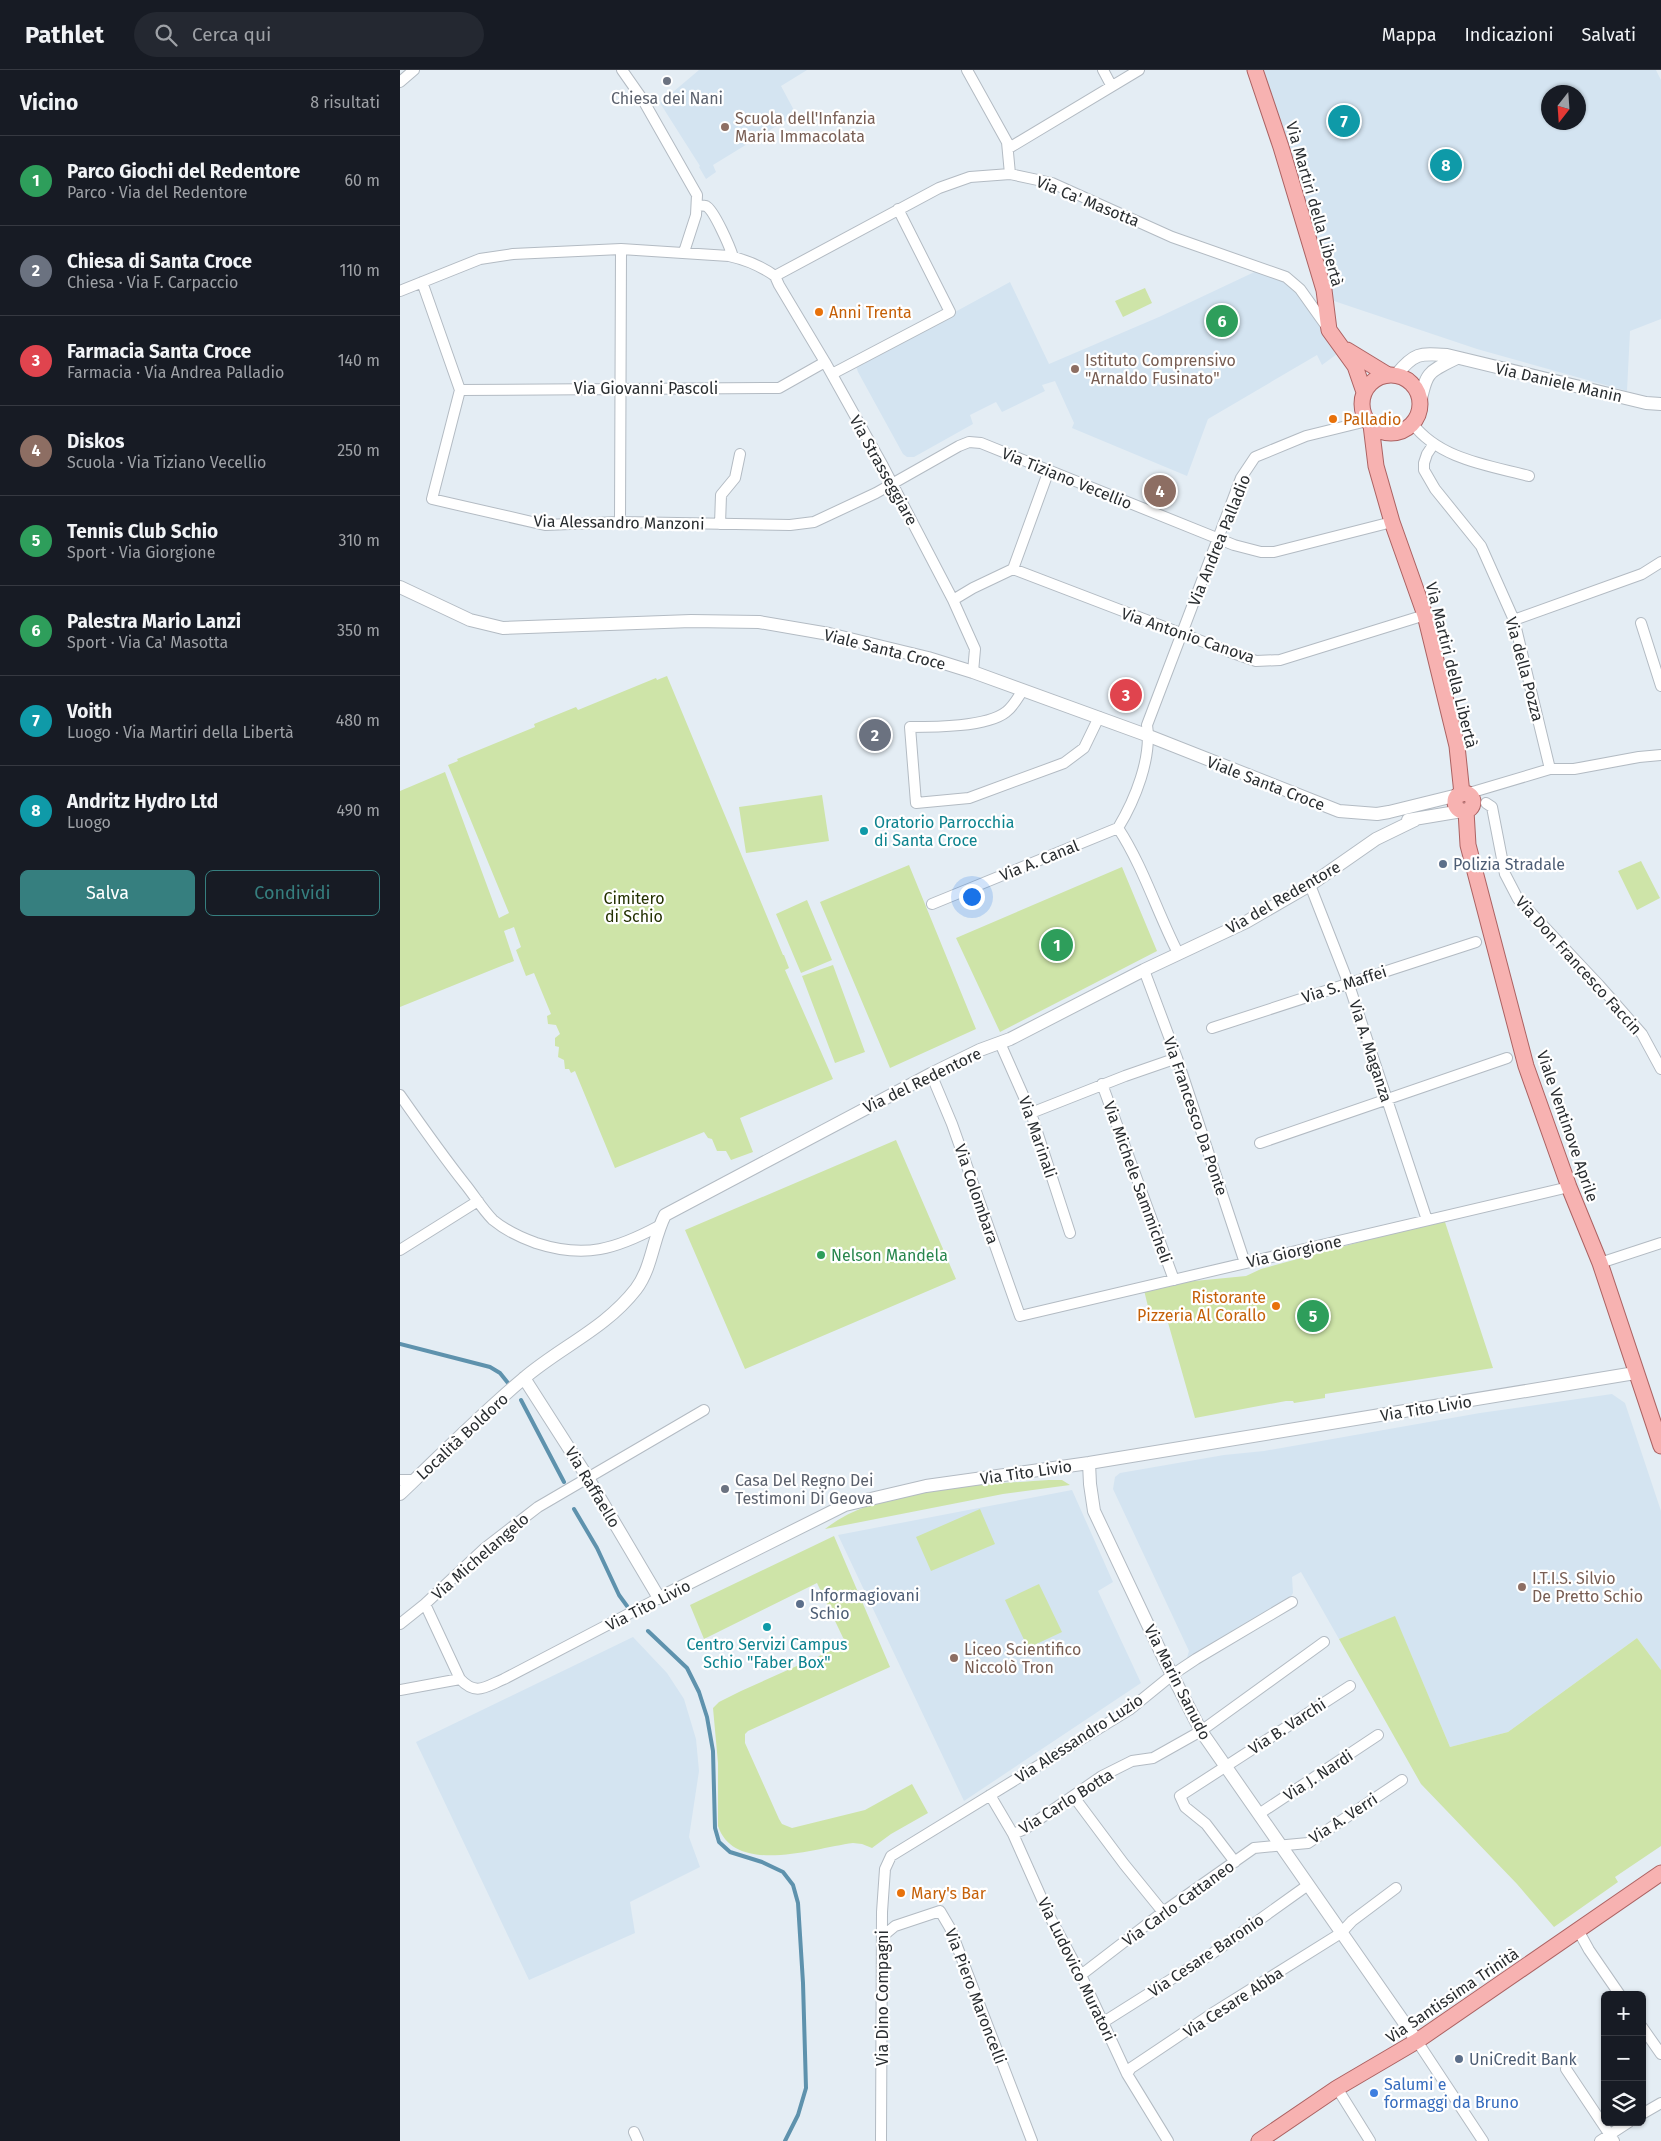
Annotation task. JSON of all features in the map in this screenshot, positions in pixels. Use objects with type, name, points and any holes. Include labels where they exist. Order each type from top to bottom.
[{"type":"main road","name":"Via Martiri della Libertà","points":[[1255,70],[1281,146],[1324,290],[1330,330],[1355,366],[1364,392],[1363,412],[1369,423],[1376,461],[1392,522],[1425,615],[1457,746],[1462,794],[1470,796],[1473,802],[1471,807],[1464,811]]},
{"type":"main road","name":"Via Martiri della Libertà","points":[[1342,347],[1392,375],[1404,378],[1416,389],[1420,404]]},
{"type":"main road","points":[[1364,392],[1378,378],[1392,375]]},
{"type":"main road","points":[[1369,423],[1381,431],[1391,433],[1406,428],[1416,418],[1420,404]]},
{"type":"main road","points":[[1376,461],[1382,446],[1391,433]]},
{"type":"main road","name":"Viale Ventinove Aprile","points":[[1464,811],[1468,845],[1526,1066],[1569,1187],[1607,1261],[1635,1373],[1661,1446]]},
{"type":"main road","name":"Via Santissima Trinità","points":[[1259,2141],[1337,2088],[1417,2041],[1661,1873]]},
{"type":"street","points":[[400,82],[414,70]]},
{"type":"street","points":[[622,70],[643,100],[697,195],[698,206],[684,252]]},
{"type":"street","points":[[967,70],[1009,148],[1010,174]]},
{"type":"street","points":[[1103,70],[1111,85]]},
{"type":"street","points":[[1009,148],[1111,85],[1139,70]]},
{"type":"street","name":"Via Ca' Masotta","points":[[775,276],[939,188],[970,176],[1010,174],[1052,183],[1172,237],[1286,277],[1300,289],[1330,330]]},
{"type":"street","points":[[698,206],[704,206],[709,209],[726,238],[733,257]]},
{"type":"street","points":[[832,374],[950,312],[898,209]]},
{"type":"street","points":[[620,522],[621,250]]},
{"type":"street","points":[[400,291],[480,259],[512,254],[621,250],[684,252],[733,257],[762,267],[775,276]]},
{"type":"street","name":"Via Strasseggiare","points":[[775,276],[778,285],[832,374],[893,484],[953,600],[975,648],[973,672]]},
{"type":"street","points":[[422,282],[460,390]]},
{"type":"street","points":[[1392,375],[1409,360],[1421,354],[1430,360],[1432,364],[1431,371],[1423,386],[1420,404]]},
{"type":"street","name":"Via Daniele Manin","points":[[1421,354],[1447,355],[1646,403],[1661,404]]},
{"type":"street","points":[[1431,371],[1457,358]]},
{"type":"street","name":"Via Giovanni Pascoli","points":[[460,390],[779,388],[825,362]]},
{"type":"street","name":"Via Alessandro Manzoni","points":[[460,390],[432,499],[545,525],[620,522],[790,525],[814,522],[893,484]]},
{"type":"street","name":"Via Andrea Palladio","points":[[1118,828],[1141,780],[1149,736],[1147,725],[1240,478],[1255,458],[1306,436],[1369,423]]},
{"type":"street","points":[[1412,424],[1433,445],[1459,457],[1528,476]]},
{"type":"street","name":"Via Tiziano Vecellio","points":[[893,484],[969,442],[981,443],[1218,539],[1261,552],[1274,552],[1392,522]]},
{"type":"street","name":"Via della Pozza","points":[[1433,445],[1424,463],[1427,476],[1481,546],[1514,620],[1550,769]]},
{"type":"street","name":"Via Alessandro Manzoni","points":[[720,524],[721,495],[735,478],[740,454]]},
{"type":"street","points":[[953,600],[1012,569],[1048,470]]},
{"type":"street","points":[[1514,620],[1642,574],[1661,562]]},
{"type":"street","name":"Via Antonio Canova","points":[[1012,569],[1256,661],[1280,660],[1425,615]]},
{"type":"street","name":"Viale Santa Croce","points":[[400,588],[470,620],[503,628],[682,621],[759,622],[829,634],[928,658],[973,672],[1149,736],[1339,811],[1415,820],[1464,811]]},
{"type":"street","points":[[1640,623],[1661,686]]},
{"type":"street","points":[[1023,690],[1016,702],[1006,713],[987,720],[949,727],[910,726],[916,803],[969,798],[1064,763],[1084,748],[1099,718]]},
{"type":"street","points":[[1462,794],[1550,769],[1574,769],[1639,757],[1661,755]]},
{"type":"street","name":"Viale Santa Croce","points":[[1386,816],[1462,794]]},
{"type":"street","name":"Via Don Francesco Faccin","points":[[1486,803],[1492,807],[1505,874],[1518,899],[1642,1034],[1661,1069]]},
{"type":"street","points":[[1376,840],[1386,816]]},
{"type":"street","name":"Via del Redentore","points":[[520,1382],[596,1328],[623,1305],[646,1273],[659,1226],[665,1215],[931,1074],[980,1050],[1000,1043],[1178,953],[1246,922],[1310,885],[1376,840],[1415,820]]},
{"type":"street","points":[[1118,828],[1131,848],[1160,918],[1178,953]]},
{"type":"street","name":"Via A. Canal","points":[[932,904],[1118,828]]},
{"type":"street","name":"Via A. Maganza","points":[[1310,885],[1348,982],[1427,1220]]},
{"type":"street","name":"Via S. Maffei","points":[[1212,1028],[1348,982],[1476,942]]},
{"type":"street","name":"Via Francesco Da Ponte","points":[[1144,970],[1177,1058],[1244,1263]]},
{"type":"street","name":"Via Marinali","points":[[1000,1043],[1031,1113],[1070,1233]]},
{"type":"street","points":[[1031,1113],[1102,1084],[1177,1058]]},
{"type":"street","points":[[1260,1143],[1506,1058]]},
{"type":"street","name":"Via Colombara","points":[[931,1074],[952,1124],[1020,1316]]},
{"type":"street","name":"Via Michele Sammicheli","points":[[1102,1084],[1174,1280]]},
{"type":"street","points":[[400,1095],[429,1137],[494,1220],[521,1238],[552,1248],[578,1252],[610,1248],[659,1226]]},
{"type":"street","name":"Via Giorgione","points":[[1020,1316],[1569,1187]]},
{"type":"street","points":[[400,1250],[478,1201]]},
{"type":"street","points":[[1607,1261],[1661,1243]]},
{"type":"street","name":"Via Tito Livio","points":[[460,1679],[468,1687],[477,1690],[504,1680],[659,1598],[845,1505],[926,1486],[1089,1463],[1635,1373]]},
{"type":"street","name":"Località Boldoro","points":[[400,1494],[520,1382]]},
{"type":"street","name":"Via Raffaello","points":[[520,1382],[588,1478],[659,1598]]},
{"type":"street","name":"Via Michelangelo","points":[[400,1624],[425,1604],[485,1548],[538,1507],[704,1410]]},
{"type":"street","name":"Via Marin Sanudo","points":[[1089,1463],[1094,1510],[1200,1731],[1417,2041]]},
{"type":"street","points":[[400,1480],[414,1480]]},
{"type":"street","name":"Via Alessandro Luzio","points":[[891,1856],[1129,1710],[1172,1675],[1292,1602]]},
{"type":"street","points":[[400,1690],[460,1679],[425,1604]]},
{"type":"street","name":"Via Carlo Botta","points":[[1013,1834],[1025,1829],[1102,1776],[1132,1761],[1153,1758],[1200,1731],[1324,1642]]},
{"type":"street","name":"Via B. Varchi","points":[[1235,1862],[1206,1824],[1185,1807],[1180,1796],[1350,1686]]},
{"type":"street","name":"Via J. Nardi","points":[[1259,1814],[1378,1736]]},
{"type":"street","name":"Via A. Verri","points":[[1281,1846],[1308,1843],[1402,1780]]},
{"type":"street","name":"Via Ludovico Muratori","points":[[990,1795],[1013,1834],[1050,1917],[1081,1975],[1127,2074],[1168,2141]]},
{"type":"street","points":[[1074,1797],[1163,1912]]},
{"type":"street","name":"Via Carlo Cattaneo","points":[[1081,1975],[1163,1912],[1254,1848],[1281,1846]]},
{"type":"street","name":"Via Dino Compagni","points":[[881,2141],[884,1885],[885,1869],[891,1856]]},
{"type":"street","name":"Via Cesare Baronio","points":[[1102,2023],[1213,1953],[1308,1885]]},
{"type":"street","points":[[1341,1932],[1352,1921],[1396,1888]]},
{"type":"street","name":"Via Piero Maroncelli","points":[[883,1936],[895,1926],[940,1911],[950,1928],[1029,2140]]},
{"type":"street","points":[[1578,1930],[1589,1950],[1617,1991]]},
{"type":"street","name":"Via Cesare Abba","points":[[1127,2074],[1130,2068],[1341,1932]]},
{"type":"street","points":[[1646,2033],[1661,2054]]},
{"type":"street","points":[[1417,2041],[1483,2141]]},
{"type":"street","points":[[1566,2069],[1612,2138]]},
{"type":"street","points":[[1337,2088],[1370,2141]]},
{"type":"street","points":[[1646,2111],[1661,2102]]},
{"type":"street","points":[[1600,2141],[1612,2138],[1625,2126]]},
{"type":"shaded area","name":"Scuola dell'Infanzia Maria Immacolata","points":[[699,70],[807,70],[781,86],[796,114],[713,165],[716,172],[706,179],[700,166],[660,103]]},
{"type":"shaded area","points":[[1264,70],[1656,70],[1661,80],[1661,319],[1630,331],[1627,391],[1477,349],[1334,301]]},
{"type":"shaded area","name":"Istituto Comprensivo \"Arnaldo Fusinato\"","points":[[1265,267],[1303,285],[1325,315],[1337,354],[1322,365],[1317,355],[1208,419],[1187,476],[1072,428],[1074,423],[1055,381],[1042,385],[1045,391],[1002,412],[996,402],[970,415],[973,424],[914,457],[907,457],[903,454],[856,366],[1010,282],[1049,364],[1159,317]]},
{"type":"shaded area","points":[[1612,1394],[1625,1403],[1661,1511],[1661,1670],[1637,1638],[1508,1732],[1450,1747],[1395,1617],[1339,1639],[1301,1572],[1292,1577],[1293,1593],[1289,1599],[1185,1665],[1189,1651],[1113,1489],[1115,1477],[1120,1473],[1224,1455],[1264,1451],[1480,1413]]},
{"type":"shaded area","points":[[1072,1490],[1113,1582],[1098,1591],[1141,1683],[964,1801],[838,1535]]},
{"type":"shaded area","points":[[633,1637],[667,1673],[684,1699],[696,1739],[699,1771],[689,1837],[700,1867],[630,1902],[635,1933],[529,1980],[416,1742]]},
{"type":"green space","points":[[1145,288],[1152,303],[1123,317],[1115,301]]},
{"type":"green space","name":"Cimitero di Schio","points":[[667,676],[784,955],[789,968],[785,970],[833,1079],[740,1118],[753,1152],[731,1160],[726,1151],[717,1151],[712,1139],[708,1138],[704,1132],[615,1168],[575,1071],[571,1073],[569,1069],[565,1069],[564,1060],[558,1057],[559,1047],[555,1046],[555,1038],[560,1034],[556,1025],[548,1024],[547,1016],[551,1014],[534,973],[526,976],[516,950],[521,947],[514,927],[504,931],[514,961],[400,1007],[400,791],[445,772],[499,918],[509,913],[448,765],[458,761],[457,759],[535,727],[534,724],[576,707],[578,710],[656,678],[657,680]]},
{"type":"green space","points":[[822,795],[829,841],[746,853],[739,807]]},
{"type":"green space","points":[[1641,861],[1660,898],[1637,910],[1618,871]]},
{"type":"green space","points":[[909,865],[976,1029],[890,1068],[820,902]]},
{"type":"green space","points":[[1122,867],[1157,951],[1000,1032],[956,938]]},
{"type":"green space","points":[[807,900],[832,960],[801,973],[776,914]]},
{"type":"green space","points":[[833,965],[865,1052],[835,1063],[802,976]]},
{"type":"green space","name":"Nelson Mandela","points":[[896,1140],[956,1279],[745,1369],[685,1230]]},
{"type":"green space","points":[[1444,1219],[1493,1368],[1325,1394],[1325,1398],[1294,1403],[1293,1401],[1286,1401],[1195,1418],[1167,1319],[1152,1323],[1143,1286],[1246,1276],[1261,1269]]},
{"type":"green space","points":[[1062,1480],[1070,1485],[1003,1494],[825,1529],[847,1515],[873,1504],[902,1496],[963,1487]]},
{"type":"green space","points":[[980,1509],[995,1544],[931,1571],[916,1537]]},
{"type":"green space","points":[[834,1536],[890,1667],[748,1731],[745,1734],[745,1743],[779,1819],[782,1824],[792,1828],[865,1810],[912,1784],[928,1813],[891,1834],[872,1848],[853,1843],[798,1853],[758,1855],[741,1850],[727,1841],[718,1826],[718,1763],[713,1708],[719,1702],[741,1691],[846,1644],[817,1583],[704,1639],[690,1605]]},
{"type":"green space","points":[[1039,1584],[1062,1632],[1028,1648],[1005,1600]]},
{"type":"green space","points":[[1395,1616],[1450,1747],[1508,1732],[1637,1638],[1661,1670],[1661,1846],[1615,1877],[1618,1882],[1554,1927],[1517,1884],[1421,1784],[1339,1639]]},
{"type":"waterway","points":[[400,1344],[490,1367],[500,1373],[508,1383]]},
{"type":"waterway","points":[[521,1400],[564,1482]]},
{"type":"waterway","points":[[574,1509],[597,1548],[619,1595],[627,1606]]},
{"type":"waterway","points":[[648,1631],[687,1668],[699,1692],[707,1717],[713,1751],[715,1828],[719,1842],[730,1852],[762,1862],[783,1872],[793,1885],[798,1903],[803,1983],[806,2088],[798,2115],[785,2141]]},
{"type":"place","name":"Chiesa dei Nani","points":[[667,81]]},
{"type":"place","name":"Voith","points":[[1344,121]]},
{"type":"place","name":"Scuola dell'Infanzia Maria Immacolata","points":[[725,127]]},
{"type":"place","name":"Andritz Hydro Ltd","points":[[1446,165]]},
{"type":"place","name":"Anni Trenta","points":[[819,312]]},
{"type":"place","name":"Palestra Mario Lanzi","points":[[1222,321]]},
{"type":"place","name":"Istituto Comprensivo \"Arnaldo Fusinato\"","points":[[1075,369]]},
{"type":"place","name":"Palladio","points":[[1333,419]]},
{"type":"place","name":"Diskos","points":[[1160,491]]},
{"type":"place","name":"Farmacia Santa Croce","points":[[1126,695]]},
{"type":"place","name":"Chiesa di Santa Croce","points":[[875,735]]},
{"type":"place","name":"Oratorio Parrocchia di Santa Croce","points":[[864,831]]},
{"type":"place","name":"Polizia Stradale","points":[[1443,864]]},
{"type":"place","name":"Parco Giochi del Redentore","points":[[1057,945]]},
{"type":"place","name":"Nelson Mandela","points":[[821,1255]]},
{"type":"place","name":"Ristorante Pizzeria Al Corallo","points":[[1276,1306]]},
{"type":"place","name":"Tennis Club Schio","points":[[1313,1316]]},
{"type":"place","name":"Casa Del Regno Dei Testimoni Di Geova","points":[[725,1489]]},
{"type":"place","name":"I.T.I.S. Silvio De Pretto Schio","points":[[1522,1587]]},
{"type":"place","name":"Informagiovani Schio","points":[[800,1604]]},
{"type":"place","name":"Centro Servizi Campus Schio \"Faber Box\"","points":[[767,1627]]},
{"type":"place","name":"Liceo Scientifico Niccolò Tron","points":[[954,1658]]},
{"type":"place","name":"Mary's Bar","points":[[901,1893]]},
{"type":"place","name":"UniCredit Bank","points":[[1459,2059]]},
{"type":"place","name":"Salumi e formaggi da Bruno","points":[[1374,2093]]}]
